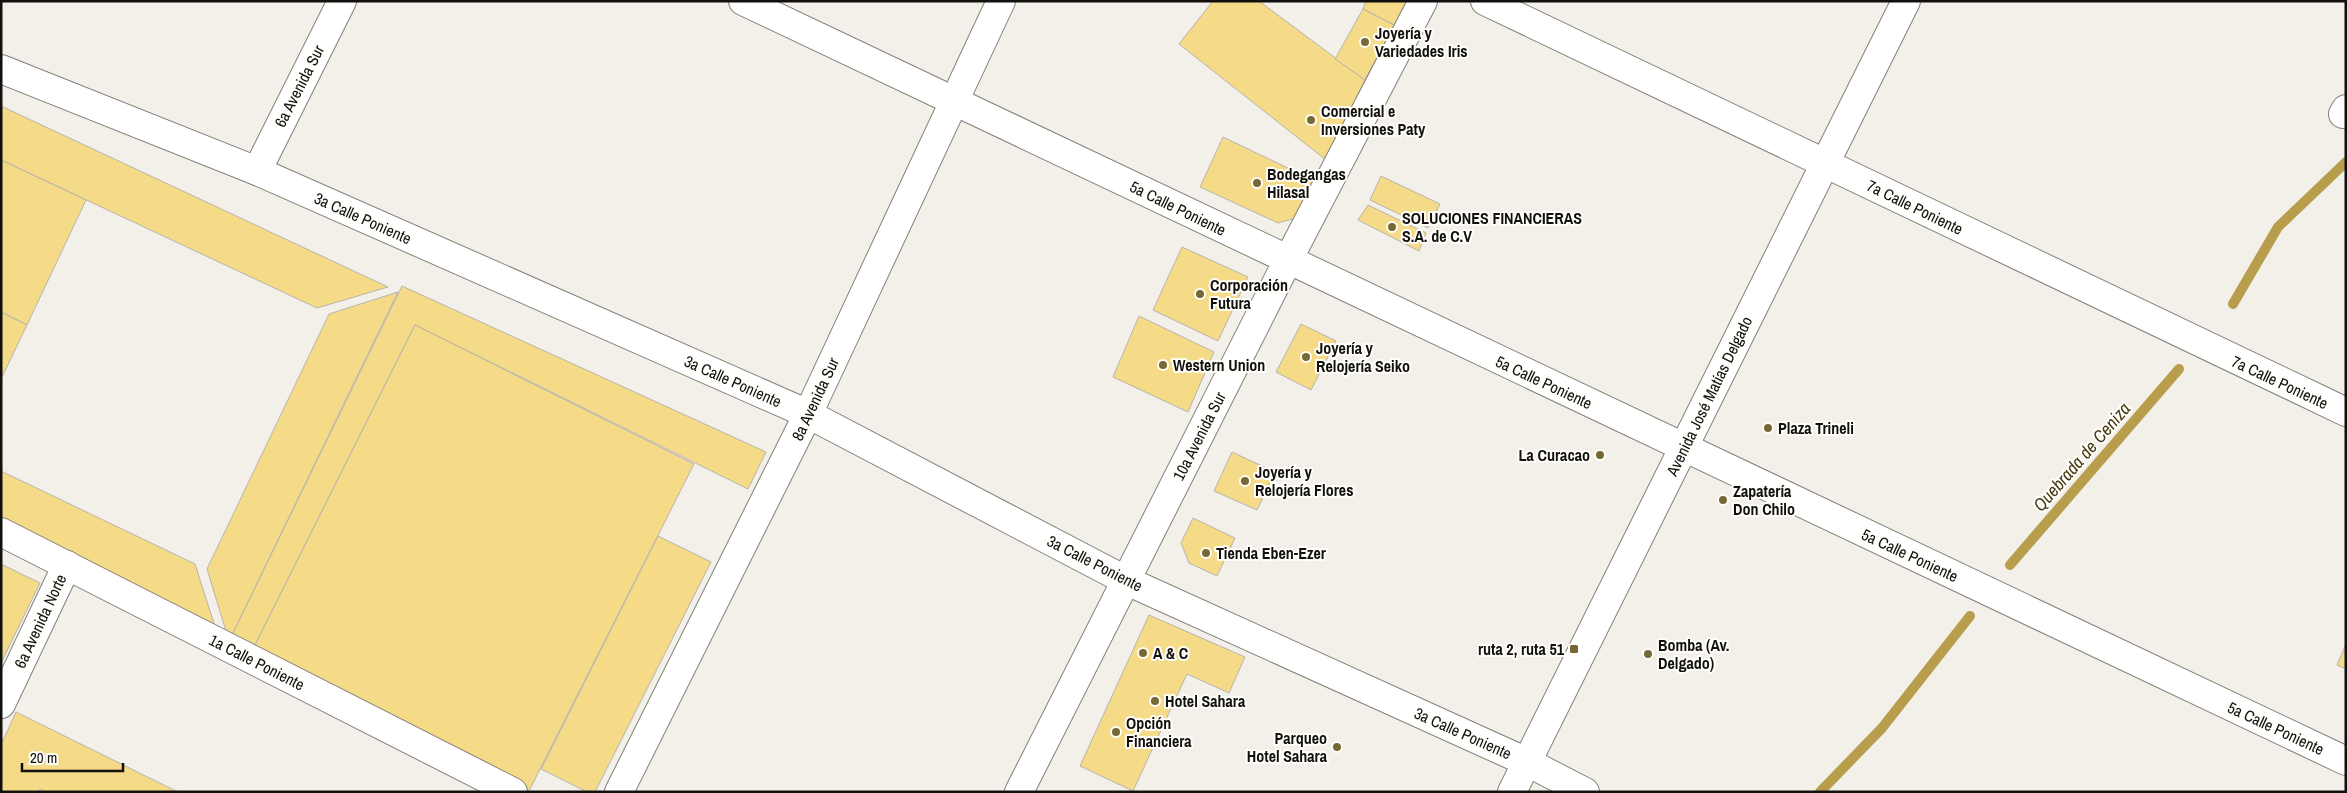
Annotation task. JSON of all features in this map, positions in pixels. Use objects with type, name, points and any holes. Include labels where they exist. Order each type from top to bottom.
[{"type":"street","name":"6a Avenida Sur","points":[[257,171],[342,1]]},
{"type":"street","name":"5a Calle Poniente","points":[[743,1],[2346,761]]},
{"type":"street","name":"8a Avenida Sur","points":[[619,792],[808,414],[1001,1]]},
{"type":"street","name":"10a Avenida Sur","points":[[1019,792],[1288,260],[1424,1]]},
{"type":"street","name":"7a Calle Poniente","points":[[1485,1],[2346,412]]},
{"type":"street","name":"Avenida José Matías Delgado","points":[[1512,792],[1906,1]]},
{"type":"street","name":"3a Calle Poniente","points":[[1,69],[257,171],[808,414],[1127,581],[1527,762],[1585,792]]},
{"type":"street","name":"1a Calle Poniente","points":[[1,532],[514,792]]},
{"type":"street","name":"6a Avenida Norte","points":[[1,704],[66,565]]},
{"type":"building","name":"Comercial e Inversiones Paty","points":[[1213,1],[1259,1],[1365,80],[1326,160],[1179,44]]},
{"type":"building","points":[[1366,1],[1407,1],[1394,25],[1363,9]]},
{"type":"building","name":"Joyería y Variedades Iris","points":[[1363,9],[1394,25],[1365,80],[1335,59]]},
{"type":"building","points":[[1,106],[388,287],[317,308],[1,160]]},
{"type":"building","name":"Bodegangas Hilasal","points":[[1223,137],[1313,180],[1296,218],[1278,223],[1200,187]]},
{"type":"building","points":[[1,160],[86,200],[27,325],[1,312]]},
{"type":"building","points":[[1381,176],[1440,204],[1428,228],[1370,200]]},
{"type":"building","name":"SOLUCIONES FINANCIERAS S.A. de C.V","points":[[1368,205],[1426,233],[1419,251],[1358,220]]},
{"type":"building","name":"Corporación Futura","points":[[1182,247],[1248,277],[1218,341],[1153,310]]},
{"type":"building","points":[[402,286],[766,452],[748,489],[415,325],[251,653],[229,641]]},
{"type":"building","points":[[398,292],[229,641],[207,569],[329,314]]},
{"type":"building","points":[[1,312],[27,325],[1,379]]},
{"type":"building","name":"Western Union","points":[[1139,316],[1214,352],[1188,412],[1113,377]]},
{"type":"building","name":"Joyería y Relojería Seiko","points":[[1301,324],[1336,341],[1311,390],[1276,372]]},
{"type":"building","points":[[415,325],[694,464],[529,791],[251,653]]},
{"type":"building","name":"Joyería y Relojería Flores","points":[[1232,452],[1275,472],[1257,510],[1214,491]]},
{"type":"building","points":[[1,471],[195,564],[218,636],[1,527]]},
{"type":"building","name":"Tienda Eben-Ezer","points":[[1193,518],[1235,538],[1217,576],[1189,563],[1181,543]]},
{"type":"building","points":[[658,536],[711,562],[595,792],[587,792],[541,769]]},
{"type":"building","points":[[1,564],[40,583],[1,663]]},
{"type":"building","points":[[1149,615],[1245,657],[1229,693],[1187,674],[1133,791],[1080,766]]},
{"type":"building","points":[[2346,644],[2346,669],[2337,665]]},
{"type":"building","points":[[16,712],[178,792],[46,792],[40,789],[38,792],[1,792],[1,745]]},
{"type":"waterway","name":"Quebrada de Ceniza","points":[[2233,304],[2278,227],[2346,162]]},
{"type":"waterway","name":"Quebrada de Ceniza","points":[[2010,565],[2179,369]]},
{"type":"waterway","name":"Quebrada de Ceniza","points":[[1820,792],[1882,728],[1970,616]]},
{"type":"place","name":"Joyería y Variedades Iris","points":[[1365,42]]},
{"type":"place","name":"Comercial e Inversiones Paty","points":[[1311,120]]},
{"type":"place","name":"Bodegangas Hilasal","points":[[1257,183]]},
{"type":"place","name":"SOLUCIONES FINANCIERAS S.A. de C.V","points":[[1392,227]]},
{"type":"place","name":"Corporación Futura","points":[[1200,294]]},
{"type":"place","name":"Joyería y Relojería Seiko","points":[[1306,357]]},
{"type":"place","name":"Western Union","points":[[1163,365]]},
{"type":"place","name":"Plaza Trineli","points":[[1768,428]]},
{"type":"place","name":"La Curacao","points":[[1600,455]]},
{"type":"place","name":"Joyería y Relojería Flores","points":[[1245,481]]},
{"type":"place","name":"Zapatería Don Chilo","points":[[1723,500]]},
{"type":"place","name":"Tienda Eben-Ezer","points":[[1206,553]]},
{"type":"place","name":"ruta 2, ruta 51","points":[[1574,649]]},
{"type":"place","name":"A & C","points":[[1143,653]]},
{"type":"place","name":"Bomba (Av. Delgado)","points":[[1648,654]]},
{"type":"place","name":"Hotel Sahara","points":[[1155,701]]},
{"type":"place","name":"Opción Financiera","points":[[1116,732]]},
{"type":"place","name":"Parqueo Hotel Sahara","points":[[1337,747]]}]
